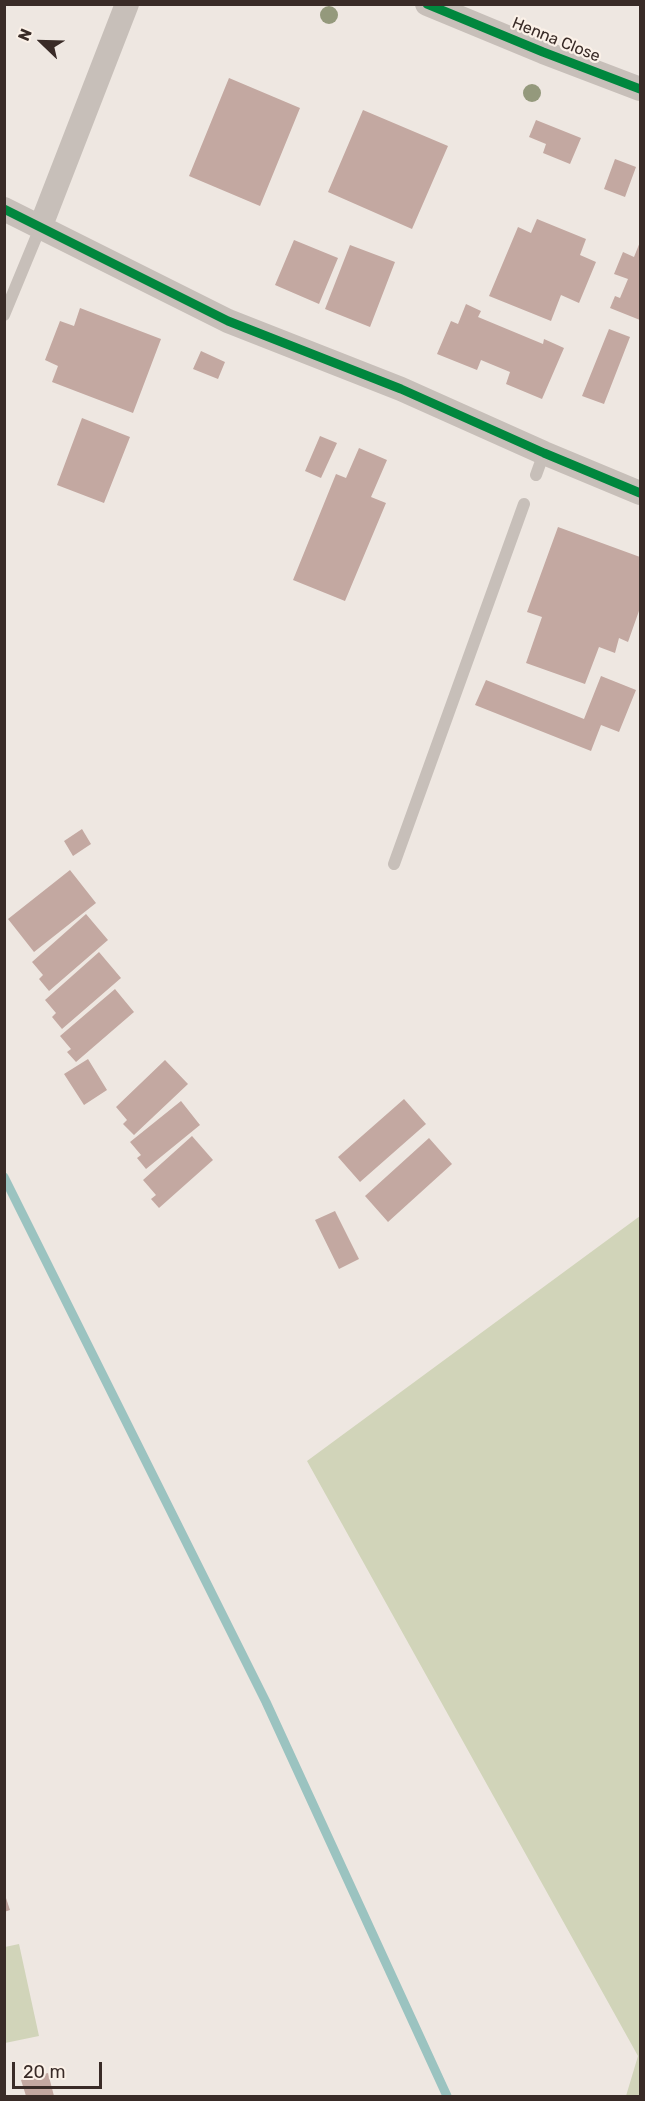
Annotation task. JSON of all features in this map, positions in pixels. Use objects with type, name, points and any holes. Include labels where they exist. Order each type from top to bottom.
[{"type":"street","points":[[40,228],[127,4]]},
{"type":"street","name":"Henna Close","points":[[428,4],[640,89]]},
{"type":"street","points":[[4,209],[228,321],[401,388],[540,464],[640,494]]},
{"type":"lane","points":[[4,315],[40,228]]},
{"type":"lane","points":[[394,864],[524,504]]},
{"type":"green space","points":[[640,1216],[640,2096],[626,2096],[638,2056],[307,1461]]},
{"type":"green space","points":[[19,1944],[39,2036],[5,2043],[5,1947]]},
{"type":"building","points":[[229,78],[300,108],[260,206],[189,176]]},
{"type":"building","points":[[363,110],[448,146],[412,229],[328,192]]},
{"type":"building","points":[[536,120],[581,138],[570,164],[543,153],[546,144],[529,137]]},
{"type":"building","points":[[615,159],[636,167],[625,197],[604,189]]},
{"type":"building","points":[[537,219],[586,239],[580,255],[596,262],[579,303],[561,295],[551,321],[489,296],[518,227],[531,233]]},
{"type":"building","points":[[294,240],[338,258],[319,304],[275,285]]},
{"type":"building","points":[[640,242],[640,320],[610,308],[615,296],[620,298],[628,279],[614,274],[623,252],[634,257]]},
{"type":"building","points":[[350,245],[395,262],[370,327],[325,309]]},
{"type":"building","points":[[466,304],[481,311],[478,317],[543,344],[544,339],[564,348],[542,399],[506,384],[510,372],[481,360],[477,370],[437,354],[451,321],[458,324]]},
{"type":"building","points":[[80,308],[161,339],[133,413],[52,382],[58,366],[45,360],[60,321],[74,326]]},
{"type":"building","points":[[609,329],[630,337],[604,404],[582,396]]},
{"type":"building","points":[[201,351],[225,362],[218,379],[193,369]]},
{"type":"building","points":[[82,418],[130,437],[104,503],[57,485]]},
{"type":"building","points":[[320,436],[337,443],[321,478],[305,471]]},
{"type":"building","points":[[359,448],[387,460],[371,497],[386,503],[345,601],[293,580],[336,474],[346,478]]},
{"type":"building","points":[[558,527],[640,557],[640,608],[628,642],[619,638],[615,653],[599,647],[585,684],[526,663],[542,617],[527,612]]},
{"type":"building","points":[[601,676],[636,690],[619,732],[601,725],[591,751],[475,705],[486,680],[584,719]]},
{"type":"building","points":[[82,829],[91,844],[73,856],[64,841]]},
{"type":"building","points":[[70,870],[96,903],[34,952],[8,919]]},
{"type":"building","points":[[86,914],[108,940],[49,991],[39,979],[43,975],[32,962]]},
{"type":"building","points":[[99,952],[121,978],[62,1029],[52,1017],[56,1013],[45,1000]]},
{"type":"building","points":[[115,989],[134,1012],[76,1062],[67,1052],[71,1049],[60,1036]]},
{"type":"building","points":[[88,1059],[107,1090],[84,1105],[64,1074]]},
{"type":"building","points":[[165,1060],[188,1084],[134,1135],[123,1124],[127,1120],[116,1107]]},
{"type":"building","points":[[404,1099],[426,1124],[360,1182],[338,1157]]},
{"type":"building","points":[[181,1101],[200,1125],[146,1169],[137,1158],[141,1155],[130,1142]]},
{"type":"building","points":[[192,1136],[213,1160],[159,1208],[151,1199],[156,1195],[143,1180]]},
{"type":"building","points":[[429,1138],[452,1164],[388,1222],[365,1196]]},
{"type":"building","points":[[335,1211],[359,1259],[339,1269],[315,1220]]},
{"type":"building","points":[[4,1892],[10,1910],[4,1912]]},
{"type":"building","points":[[48,2073],[54,2096],[26,2096],[21,2080]]},
{"type":"waterway","points":[[4,1177],[266,1702],[447,2096]]},
{"type":"cycle path","points":[[427,4],[640,89]]},
{"type":"cycle path","points":[[4,209],[228,321],[401,389],[640,493]]}]
